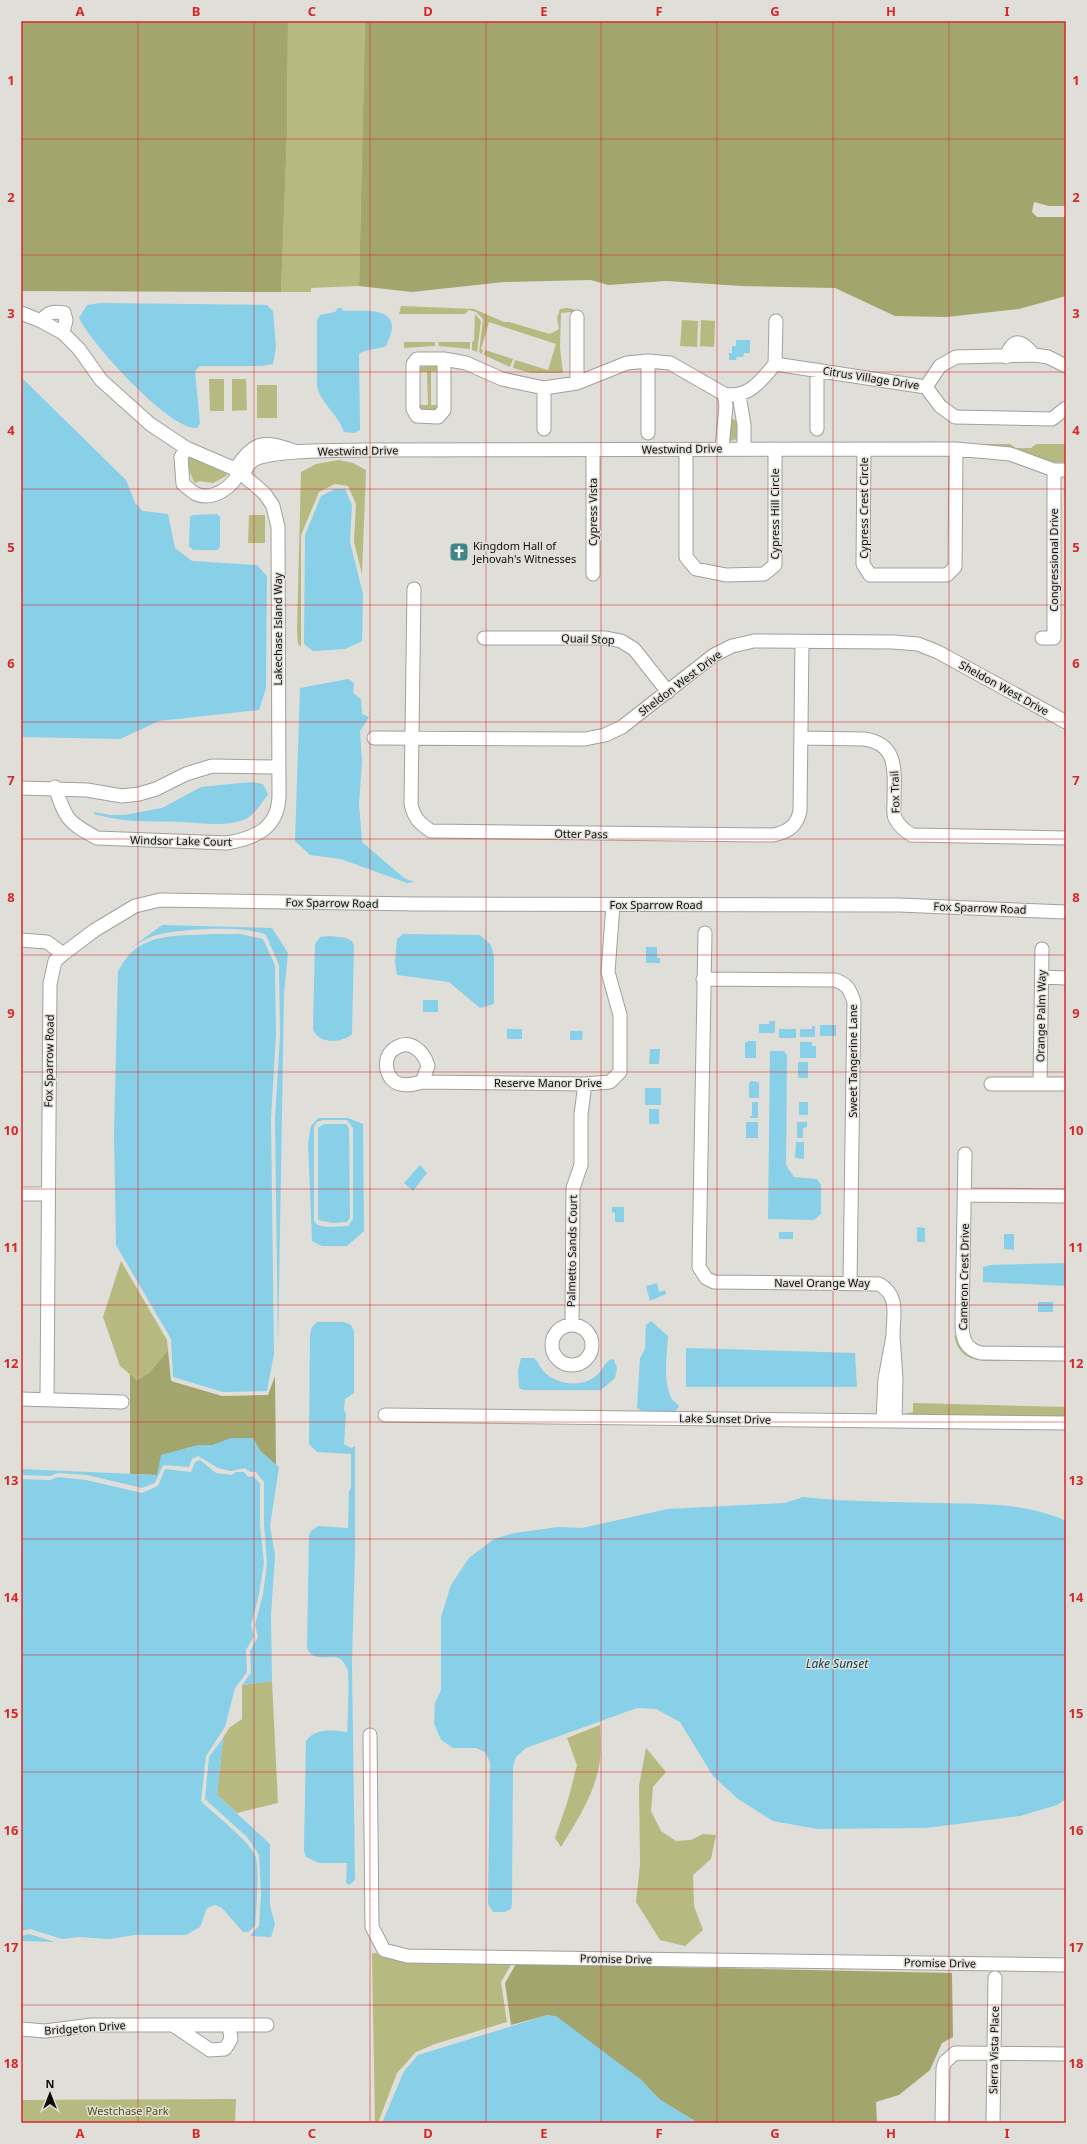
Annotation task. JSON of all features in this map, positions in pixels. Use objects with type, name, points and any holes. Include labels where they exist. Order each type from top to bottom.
[{"type":"street","points":[[41,321],[48,313],[55,311],[64,313],[66,320],[63,333]]},
{"type":"street","name":"Lakechase Island Way","points":[[21,313],[41,321],[63,333],[79,349],[101,380],[150,424],[186,448],[239,472],[265,494],[273,506],[278,527],[278,767]]},
{"type":"street","points":[[577,317],[577,383]]},
{"type":"street","points":[[444,359],[444,410],[438,417],[417,416],[413,409],[414,364],[417,359],[444,359],[466,363],[502,379],[544,388],[577,383],[627,363],[648,361],[670,363],[724,394],[739,395],[756,387],[775,364],[776,322]]},
{"type":"street","name":"Citrus Village Drive","points":[[926,387],[940,366],[956,357],[1048,356],[1066,366]]},
{"type":"street","points":[[648,361],[648,433]]},
{"type":"street","name":"Citrus Village Drive","points":[[775,364],[926,387],[940,406],[955,417],[1052,419],[1066,408]]},
{"type":"street","name":"Citrus Village Drive","points":[[817,370],[817,429]]},
{"type":"street","points":[[544,388],[544,429]]},
{"type":"street","points":[[722,448],[725,414],[724,394]]},
{"type":"street","points":[[739,395],[744,425],[744,448]]},
{"type":"street","points":[[725,414],[741,414]]},
{"type":"street","name":"Westwind Drive","points":[[186,448],[181,457],[183,484],[197,494],[216,495],[235,482],[247,452],[260,445],[277,445],[295,452],[362,450],[686,450],[722,448],[775,450],[956,449],[1010,454],[1060,470]]},
{"type":"street","name":"Cypress Crest Circle","points":[[864,449],[863,564],[870,575],[947,575],[955,567],[956,449]]},
{"type":"street","name":"Cypress Vista","points":[[593,574],[594,450]]},
{"type":"street","name":"Cypress Hill Circle","points":[[686,450],[686,557],[696,569],[726,575],[764,574],[774,565],[775,450]]},
{"type":"street","name":"Congressional Drive","points":[[1042,638],[1054,638],[1060,470]]},
{"type":"street","name":"Otter Pass","points":[[414,589],[411,804],[413,813],[419,823],[430,831],[773,835],[784,833],[798,820],[802,738],[802,642]]},
{"type":"street","name":"Quail Stop","points":[[484,638],[606,638],[621,640],[634,649],[668,692]]},
{"type":"street","name":"Sheldon West Drive","points":[[374,738],[585,739],[605,735],[622,727],[714,655],[732,646],[754,641],[893,642],[918,644],[938,652],[1066,722]]},
{"type":"street","name":"Fox Trail","points":[[802,738],[874,740],[890,752],[894,765],[895,817],[903,830],[912,835],[1066,838]]},
{"type":"street","points":[[21,788],[55,788],[122,796],[139,794],[156,789],[186,774],[212,766],[278,767]]},
{"type":"street","name":"Windsor Lake Court","points":[[55,788],[65,815],[79,828],[97,838],[227,843],[248,840],[266,827],[276,816],[279,801],[278,767]]},
{"type":"street","name":"Fox Sparrow Road","points":[[47,1399],[47,1194],[50,984],[55,962],[63,954],[95,930],[135,906],[160,900],[899,905],[1066,912]]},
{"type":"street","name":"Reserve Manor Drive","points":[[422,1082],[585,1084],[610,1082],[620,1072],[620,1015],[608,972],[613,904]]},
{"type":"street","points":[[703,979],[705,933]]},
{"type":"street","points":[[21,940],[47,942],[63,954]]},
{"type":"street","name":"Orange Palm Way","points":[[1040,1084],[1042,949]]},
{"type":"street","points":[[1042,977],[1066,978]]},
{"type":"street","name":"Navel Orange Way","points":[[703,979],[704,1032],[699,1267],[706,1278],[714,1282],[850,1282],[879,1284],[888,1289],[894,1298],[893,1336],[896,1379],[889,1421]]},
{"type":"street","name":"Sweet Tangerine Lane","points":[[703,979],[835,980],[844,983],[850,988],[854,1002],[850,1282]]},
{"type":"street","name":"Palmetto Sands Court","points":[[572,1324],[573,1188],[582,1165],[582,1114],[585,1084]]},
{"type":"street","points":[[991,1084],[1066,1084]]},
{"type":"street","name":"Cameron Crest Drive","points":[[965,1154],[962,1334],[965,1342],[971,1349],[981,1353],[1066,1354]]},
{"type":"street","points":[[21,1194],[47,1194]]},
{"type":"street","points":[[965,1195],[1066,1196]]},
{"type":"street","points":[[21,1399],[122,1402]]},
{"type":"street","name":"Lake Sunset Drive","points":[[384,1415],[1066,1423]]},
{"type":"street","name":"Promise Drive","points":[[370,1735],[372,1927],[384,1950],[406,1956],[1066,1965]]},
{"type":"street","name":"Sierra Vista Place","points":[[993,2123],[995,1978]]},
{"type":"street","points":[[173,2024],[210,2050],[226,2049],[231,2039],[229,2025]]},
{"type":"street","name":"Bridgeton Drive","points":[[21,2029],[45,2031],[92,2025],[266,2025]]},
{"type":"street","points":[[942,2123],[943,2068],[945,2062],[956,2053],[1066,2054]]},
{"type":"green space","points":[[21,21],[288,21],[287,134],[281,292],[21,291]]},
{"type":"green space","points":[[288,21],[365,21],[359,286],[311,288],[311,292],[281,292],[287,134]]},
{"type":"green space","points":[[365,21],[1066,21],[1066,206],[1049,206],[1034,202],[1032,212],[1037,217],[1066,217],[1066,296],[1019,309],[947,317],[895,316],[835,288],[741,286],[666,281],[608,285],[591,280],[504,282],[412,292],[359,286]]},
{"type":"green space","points":[[401,306],[474,309],[504,322],[509,322],[550,334],[559,329],[557,318],[560,309],[573,309],[574,313],[572,314],[571,312],[561,313],[560,348],[563,373],[531,373],[513,368],[515,360],[548,370],[556,344],[489,322],[481,349],[483,350],[482,354],[479,352],[483,319],[476,312],[469,310],[465,314],[399,314]]},
{"type":"green space","points":[[475,314],[481,321],[477,352],[472,350],[472,342],[474,341]]},
{"type":"green space","points":[[682,320],[698,321],[697,347],[680,346]]},
{"type":"green space","points":[[701,320],[715,321],[714,347],[700,346]]},
{"type":"green space","points":[[404,342],[435,342],[435,346],[404,348]]},
{"type":"green space","points":[[438,342],[470,342],[470,349],[439,346]]},
{"type":"green space","points":[[485,350],[513,359],[510,367],[484,355]]},
{"type":"green space","points":[[439,364],[439,371],[431,372],[431,405],[438,405],[438,412],[419,412],[419,405],[428,405],[427,372],[420,372],[420,367]]},
{"type":"green space","points":[[209,379],[224,379],[224,411],[210,411]]},
{"type":"green space","points":[[232,379],[246,379],[247,410],[232,411]]},
{"type":"green space","points":[[257,385],[277,385],[277,418],[257,418]]},
{"type":"green space","points":[[734,419],[738,422],[739,438],[731,441],[726,437],[728,420]]},
{"type":"green space","points":[[754,443],[1010,444],[1016,448],[1031,448],[1036,444],[1066,444],[1066,463]]},
{"type":"green space","points":[[190,457],[227,474],[213,483],[198,481],[197,483],[194,482],[187,465]]},
{"type":"green space","points":[[339,460],[353,463],[366,470],[362,574],[354,542],[356,504],[348,486],[335,484],[319,492],[301,535],[301,647],[298,644],[297,631],[301,472],[316,464]]},
{"type":"green space","points":[[249,515],[265,515],[265,543],[248,543]]},
{"type":"green space","points":[[121,1261],[167,1340],[168,1350],[149,1373],[137,1380],[120,1366],[103,1317]]},
{"type":"green space","points":[[954,1335],[981,1358],[981,1360],[983,1358],[999,1358],[999,1361],[983,1361],[970,1358],[960,1350],[956,1344]]},
{"type":"green space","points":[[168,1350],[171,1381],[222,1396],[268,1395],[275,1376],[276,1465],[260,1451],[253,1438],[232,1438],[213,1445],[199,1445],[162,1455],[157,1475],[130,1474],[130,1374],[137,1380],[149,1373]]},
{"type":"green space","points":[[913,1403],[1066,1407],[1066,1418],[953,1418],[899,1415],[913,1412]]},
{"type":"green space","points":[[272,1681],[278,1803],[237,1813],[217,1795],[223,1738],[229,1728],[242,1719],[242,1685]]},
{"type":"green space","points":[[600,1725],[600,1760],[595,1783],[574,1826],[561,1847],[555,1838],[568,1800],[577,1765],[567,1738]]},
{"type":"green space","points":[[646,1748],[666,1772],[653,1787],[651,1811],[661,1831],[676,1841],[691,1840],[703,1834],[716,1835],[711,1859],[693,1875],[694,1906],[703,1930],[685,1946],[660,1940],[636,1902],[640,1864],[639,1786]]},
{"type":"green space","points":[[372,1953],[512,1963],[501,1982],[507,2022],[435,2044],[416,2052],[397,2073],[378,2123],[375,2123]]},
{"type":"green space","points":[[516,1964],[952,1973],[953,2037],[942,2043],[930,2070],[899,2095],[876,2102],[877,2123],[698,2123],[660,2100],[640,2079],[548,2015],[511,2025],[505,1983]]},
{"type":"green space","name":"Westchase Park","points":[[236,2099],[235,2123],[21,2123],[21,2100]]},
{"type":"water","points":[[100,303],[267,305],[273,311],[276,347],[273,364],[261,366],[200,366],[195,371],[200,423],[197,428],[185,425],[169,416],[132,384],[114,365],[86,330],[79,318],[87,305]]},
{"type":"water","points":[[338,308],[342,308],[343,311],[364,311],[382,314],[389,317],[392,324],[391,333],[386,346],[359,354],[360,430],[354,433],[344,432],[338,420],[322,398],[317,386],[317,321],[320,315],[335,312]]},
{"type":"water","points":[[736,340],[750,340],[750,353],[744,353],[743,357],[737,357],[736,360],[729,360],[729,353],[732,353],[732,346],[736,346]]},
{"type":"water","points":[[21,377],[126,480],[135,503],[143,511],[168,514],[175,548],[192,561],[257,565],[267,576],[266,688],[259,710],[159,721],[120,739],[21,737]]},
{"type":"water","points":[[335,489],[345,489],[352,505],[350,542],[363,594],[362,641],[345,649],[313,651],[304,644],[305,535],[321,496]]},
{"type":"water","points":[[217,514],[220,517],[220,546],[218,550],[193,550],[189,546],[190,517],[193,515]]},
{"type":"water","points":[[348,679],[354,683],[353,693],[361,699],[362,714],[369,717],[360,731],[362,762],[359,804],[362,842],[404,878],[414,882],[407,883],[341,859],[310,855],[295,841],[300,688]]},
{"type":"water","points":[[251,782],[263,784],[268,794],[251,816],[235,822],[213,824],[138,821],[117,819],[94,814],[94,812],[110,815],[124,815],[162,808],[201,787]]},
{"type":"water","points":[[162,925],[272,928],[288,953],[284,994],[278,1349],[275,1119],[280,1035],[279,965],[266,935],[244,930],[199,929],[171,932],[153,936],[132,947]]},
{"type":"water","points":[[240,934],[263,939],[275,965],[276,1035],[271,1119],[274,1354],[267,1391],[223,1392],[173,1377],[171,1339],[116,1245],[114,1133],[118,971],[130,954],[138,947],[148,942],[170,936]]},
{"type":"water","points":[[403,934],[480,935],[491,945],[494,956],[494,1004],[480,1008],[449,982],[397,975],[395,962],[397,939]]},
{"type":"water","points":[[331,936],[346,938],[352,941],[354,946],[352,1034],[342,1040],[336,1041],[324,1040],[315,1033],[313,1028],[315,944],[320,937]]},
{"type":"water","points":[[646,947],[657,947],[657,958],[660,958],[660,963],[646,963]]},
{"type":"water","points":[[423,1000],[438,1000],[438,1012],[423,1012]]},
{"type":"water","points":[[770,1021],[775,1021],[775,1033],[759,1033],[759,1024],[769,1024]]},
{"type":"water","points":[[820,1025],[836,1025],[836,1036],[820,1036]]},
{"type":"water","points":[[812,1026],[815,1026],[815,1037],[800,1037],[800,1029],[812,1029]]},
{"type":"water","points":[[507,1029],[522,1029],[522,1039],[507,1039]]},
{"type":"water","points":[[779,1029],[796,1029],[796,1038],[779,1038]]},
{"type":"water","points":[[570,1031],[583,1031],[582,1040],[570,1040]]},
{"type":"water","points":[[748,1041],[756,1041],[756,1058],[745,1058],[745,1043]]},
{"type":"water","points":[[800,1042],[812,1042],[812,1046],[816,1046],[816,1058],[800,1058]]},
{"type":"water","points":[[650,1049],[660,1049],[659,1064],[649,1064]]},
{"type":"water","points":[[770,1051],[784,1051],[787,1055],[786,1165],[794,1177],[817,1179],[821,1185],[821,1214],[814,1220],[768,1219]]},
{"type":"water","points":[[798,1062],[808,1062],[808,1078],[798,1078]]},
{"type":"water","points":[[751,1081],[759,1082],[759,1098],[749,1098],[749,1084]]},
{"type":"water","points":[[645,1088],[661,1088],[661,1105],[645,1105]]},
{"type":"water","points":[[752,1102],[758,1102],[758,1118],[750,1118],[750,1116],[752,1116]]},
{"type":"water","points":[[799,1102],[808,1102],[808,1115],[799,1115]]},
{"type":"water","points":[[649,1109],[659,1109],[659,1124],[649,1124]]},
{"type":"water","points":[[318,1118],[348,1118],[363,1124],[364,1231],[347,1246],[322,1246],[312,1241],[308,1143],[311,1126]],"holes":[[[323,1120],[347,1120],[353,1128],[353,1219],[348,1226],[320,1226],[314,1221],[314,1127],[317,1122]]]},
{"type":"water","points":[[746,1122],[758,1122],[758,1138],[746,1138]]},
{"type":"water","points":[[797,1122],[807,1122],[807,1127],[803,1128],[803,1138],[797,1138]]},
{"type":"water","points":[[324,1124],[346,1124],[349,1128],[350,1218],[347,1222],[333,1223],[318,1220],[318,1128]]},
{"type":"water","points":[[796,1142],[804,1142],[804,1159],[795,1158]]},
{"type":"water","points":[[420,1165],[427,1173],[413,1191],[404,1183]]},
{"type":"water","points":[[612,1207],[624,1207],[624,1222],[615,1222],[615,1213],[612,1212]]},
{"type":"water","points":[[917,1227],[925,1228],[925,1242],[917,1242]]},
{"type":"water","points":[[779,1232],[793,1232],[793,1239],[779,1239]]},
{"type":"water","points":[[1004,1234],[1014,1234],[1014,1250],[1004,1249]]},
{"type":"water","points":[[1066,1263],[1066,1286],[983,1282],[983,1267],[991,1265]]},
{"type":"water","points":[[657,1283],[659,1292],[665,1290],[666,1294],[650,1301],[646,1286]]},
{"type":"water","points":[[1038,1302],[1053,1302],[1053,1312],[1038,1312]]},
{"type":"water","points":[[651,1321],[668,1336],[666,1366],[668,1388],[671,1397],[679,1407],[674,1412],[644,1412],[637,1408],[640,1358],[645,1349],[646,1325]]},
{"type":"water","points":[[317,1322],[344,1322],[351,1325],[354,1331],[354,1393],[345,1399],[344,1410],[346,1414],[344,1444],[351,1448],[355,1446],[355,1553],[352,1663],[355,1880],[349,1885],[346,1883],[347,1863],[319,1863],[306,1857],[304,1851],[306,1741],[314,1734],[319,1732],[347,1732],[348,1712],[348,1671],[344,1662],[333,1657],[314,1656],[307,1648],[309,1536],[311,1531],[318,1526],[348,1528],[349,1491],[351,1488],[351,1454],[317,1452],[309,1444],[310,1334],[312,1327]]},
{"type":"water","points":[[686,1348],[855,1353],[857,1387],[686,1387]]},
{"type":"water","points":[[521,1358],[534,1358],[543,1371],[551,1377],[571,1383],[585,1382],[591,1379],[599,1373],[611,1359],[614,1360],[617,1368],[615,1378],[601,1390],[524,1390],[519,1388],[518,1371]]},
{"type":"water","points":[[231,1438],[253,1438],[260,1451],[279,1467],[270,1526],[275,1555],[271,1615],[272,1681],[242,1685],[251,1673],[250,1651],[258,1637],[255,1625],[263,1594],[267,1563],[264,1525],[264,1482],[256,1472],[250,1472],[245,1468],[231,1471],[218,1468],[198,1456],[192,1459],[189,1467],[163,1465],[155,1483],[142,1488],[87,1475],[58,1473],[50,1476],[21,1475],[21,1469],[157,1475],[161,1455],[199,1445],[213,1445]]},
{"type":"water","points":[[200,1460],[216,1473],[232,1475],[236,1472],[244,1472],[248,1477],[253,1476],[260,1483],[260,1526],[264,1563],[259,1594],[251,1625],[254,1636],[246,1650],[247,1672],[235,1688],[225,1727],[206,1756],[201,1801],[245,1842],[255,1855],[257,1869],[257,1901],[255,1926],[248,1932],[243,1932],[222,1908],[215,1905],[207,1908],[200,1927],[186,1935],[135,1935],[109,1939],[79,1937],[62,1939],[30,1929],[21,1931],[21,1479],[50,1480],[58,1477],[86,1480],[142,1493],[158,1486],[165,1469],[191,1472],[195,1462]]},
{"type":"water","name":"Lake Sunset","points":[[803,1497],[855,1501],[1004,1506],[1036,1511],[1066,1521],[1066,1799],[1057,1805],[1020,1816],[926,1828],[817,1829],[773,1821],[738,1799],[713,1776],[680,1722],[656,1709],[637,1708],[526,1748],[516,1757],[513,1766],[512,1904],[511,1909],[505,1912],[493,1912],[488,1904],[490,1762],[485,1752],[476,1748],[453,1748],[441,1740],[434,1723],[435,1703],[441,1690],[441,1617],[451,1585],[469,1558],[494,1539],[514,1533],[558,1527],[582,1528],[668,1509],[785,1503]]},
{"type":"water","points":[[223,1738],[217,1795],[270,1844],[270,1906],[275,1924],[271,1937],[250,1936],[259,1926],[261,1895],[259,1855],[247,1837],[205,1799],[209,1757]]},
{"type":"water","points":[[29,1934],[55,1942],[21,1941],[21,1936]]},
{"type":"water","points":[[548,2015],[556,2016],[640,2079],[660,2100],[698,2123],[382,2123],[404,2071],[418,2055]]},
{"type":"place","name":"Kingdom Hall of Jehovah's Witnesses","points":[[459,552]]}]
